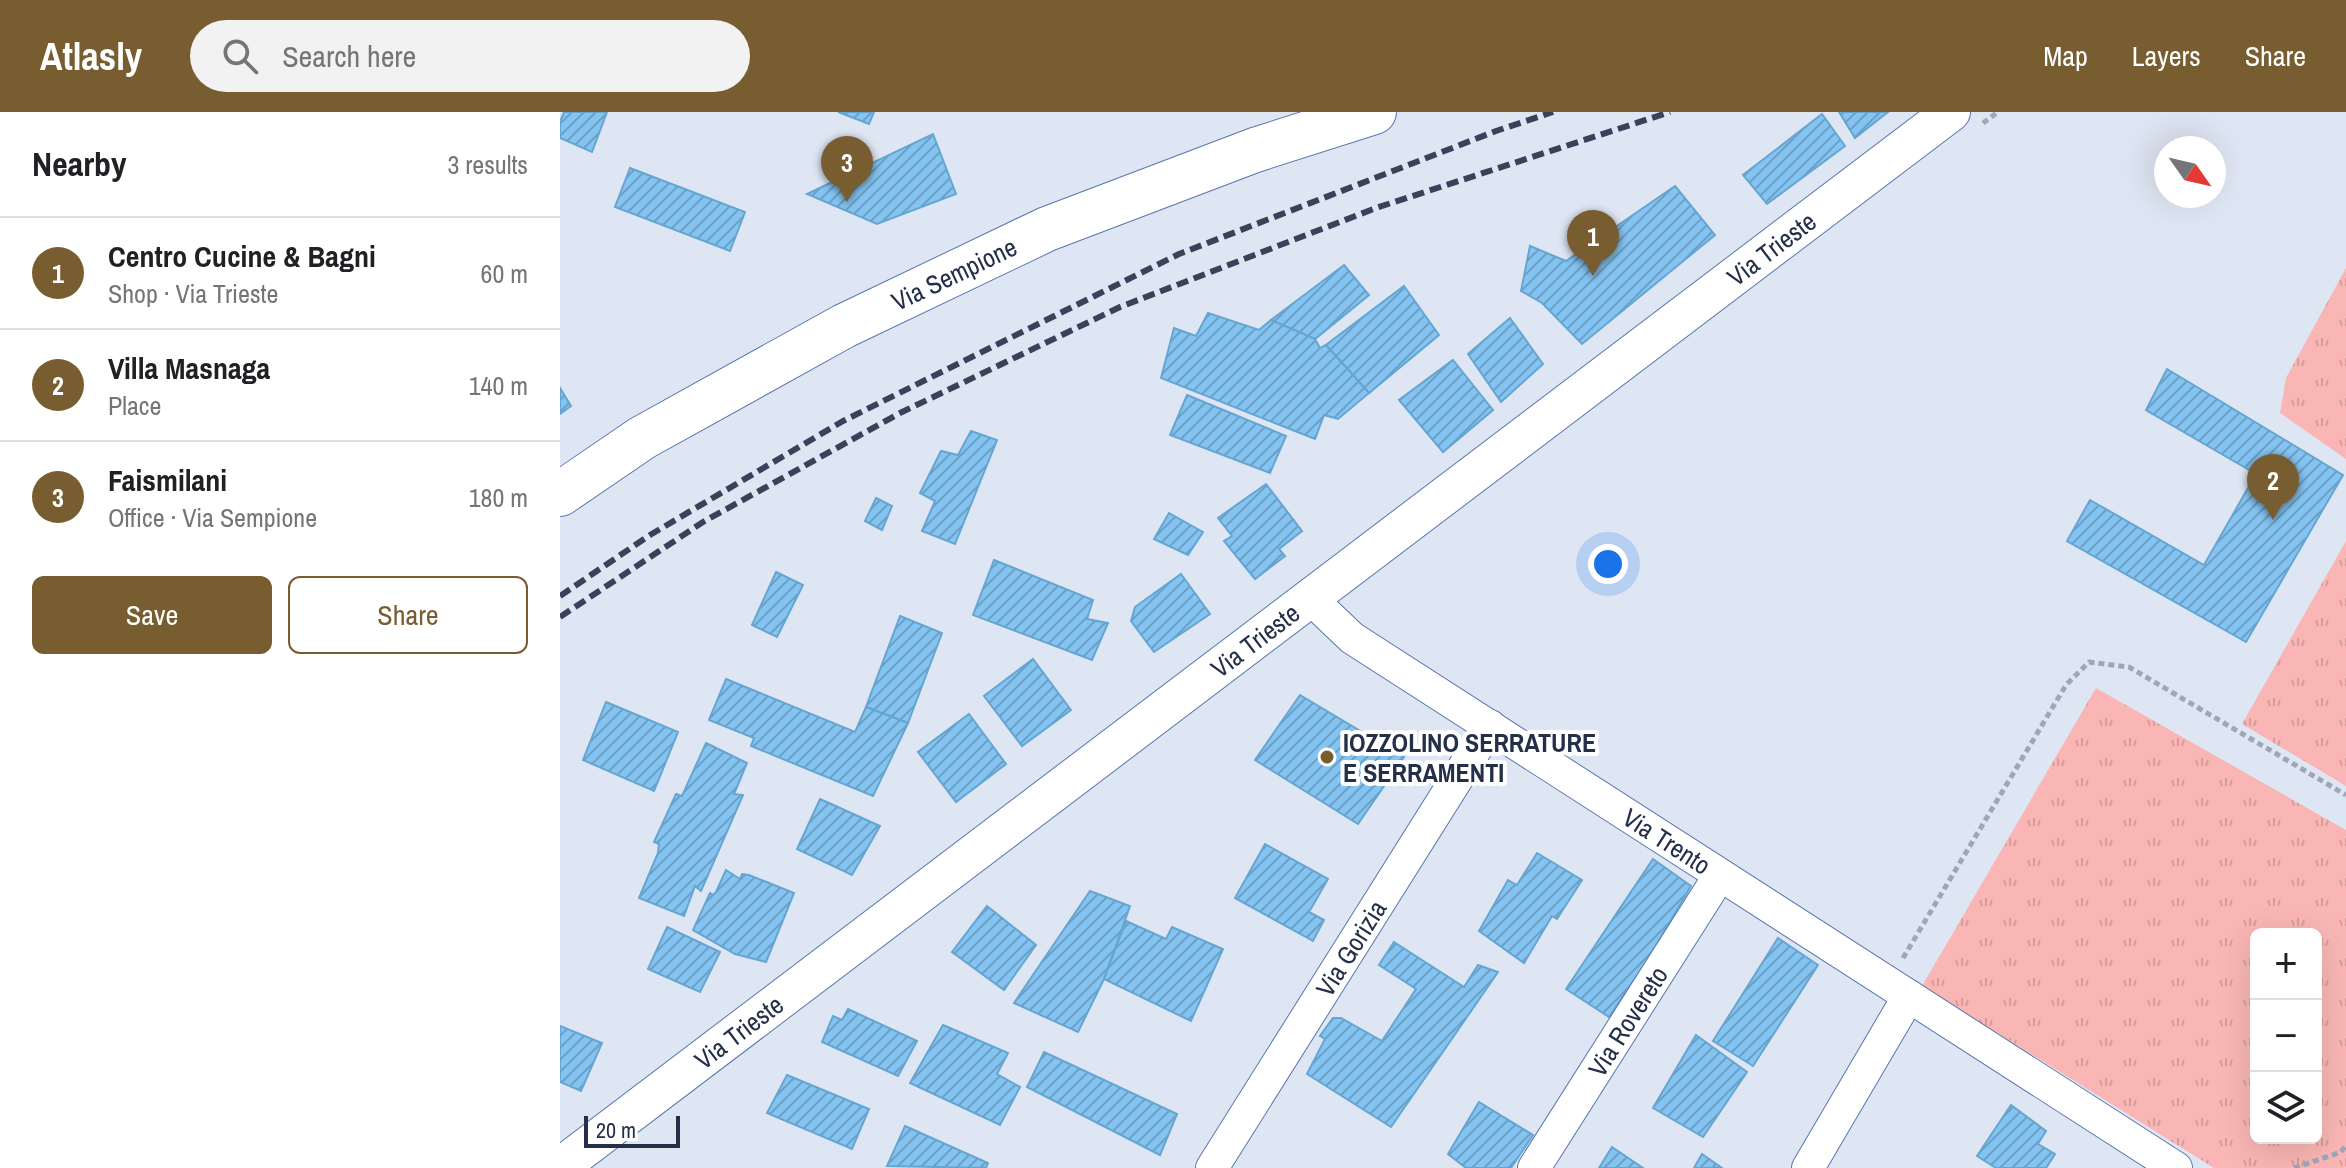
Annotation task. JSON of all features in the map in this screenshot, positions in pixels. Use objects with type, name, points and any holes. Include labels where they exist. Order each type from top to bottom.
[{"type":"main road","name":"Via Sempione","points":[[560,494],[642,438],[844,326],[1047,229],[1255,150],[1374,112]]},
{"type":"street","name":"Via Trieste","points":[[560,1167],[1951,112]]},
{"type":"street","name":"Via Trento","points":[[1309,597],[1352,638],[2176,1168]]},
{"type":"street","name":"Via Gorizia","points":[[1212,1168],[1490,726]]},
{"type":"street","name":"Via Rovereto","points":[[1534,1168],[1720,875]]},
{"type":"street","points":[[1808,1168],[1899,990]]},
{"type":"path","points":[[1899,990],[2066,685],[2089,662],[2129,667],[2346,795]]},
{"type":"path","points":[[2294,1168],[2341,1152],[2346,1145]]},
{"type":"green space","points":[[2346,268],[2346,459],[2280,413],[2286,378]]},
{"type":"green space","points":[[2346,541],[2346,786],[2242,724]]},
{"type":"green space","points":[[2096,688],[2346,830],[2346,1167],[2214,1168],[1922,986]]},
{"type":"building","points":[[564,112],[607,112],[592,152],[560,138],[560,122]]},
{"type":"building","points":[[838,112],[874,112],[869,124]]},
{"type":"building","points":[[1839,112],[1888,112],[1855,138]]},
{"type":"building","points":[[1822,114],[1845,146],[1767,204],[1743,175]]},
{"type":"building","points":[[933,134],[956,194],[877,224],[807,194]]},
{"type":"building","points":[[630,168],[745,212],[730,251],[615,207]]},
{"type":"building","points":[[1675,186],[1715,235],[1582,344],[1542,303],[1521,291],[1530,246],[1566,261]]},
{"type":"building","points":[[1344,265],[1369,295],[1315,339],[1271,320]]},
{"type":"building","points":[[1404,286],[1439,335],[1369,393],[1326,345]]},
{"type":"building","points":[[1208,313],[1259,330],[1271,320],[1315,339],[1320,348],[1326,345],[1369,393],[1338,419],[1324,415],[1315,439],[1161,378],[1174,328],[1196,336]]},
{"type":"building","points":[[1510,318],[1543,364],[1501,402],[1468,354]]},
{"type":"building","points":[[1453,360],[1493,410],[1443,452],[1399,400]]},
{"type":"building","points":[[2167,369],[2343,475],[2246,642],[2067,541],[2090,500],[2204,565],[2256,474],[2146,410]]},
{"type":"building","points":[[560,388],[571,406],[560,414]]},
{"type":"building","points":[[1187,395],[1286,436],[1270,473],[1170,435]]},
{"type":"building","points":[[971,431],[997,440],[955,544],[922,531],[935,501],[920,493],[941,451],[958,455]]},
{"type":"building","points":[[1266,484],[1302,531],[1279,549],[1285,556],[1255,579],[1224,541],[1232,536],[1218,518]]},
{"type":"building","points":[[876,498],[892,506],[882,530],[865,521]]},
{"type":"building","points":[[1169,513],[1203,532],[1188,555],[1154,539]]},
{"type":"building","points":[[994,560],[1093,600],[1087,619],[1108,623],[1092,660],[973,615]]},
{"type":"building","points":[[776,572],[803,585],[777,637],[752,625]]},
{"type":"building","points":[[1181,574],[1210,614],[1154,652],[1131,621],[1135,607]]},
{"type":"building","points":[[900,616],[942,633],[908,723],[866,707]]},
{"type":"building","points":[[1033,659],[1071,710],[1022,746],[984,696]]},
{"type":"building","points":[[726,679],[855,732],[866,707],[908,723],[873,796],[751,746],[754,738],[709,720]]},
{"type":"building","points":[[1300,695],[1404,757],[1358,824],[1255,760]]},
{"type":"building","points":[[606,702],[678,732],[654,791],[583,760]]},
{"type":"building","points":[[969,714],[1006,764],[956,802],[918,752]]},
{"type":"building","points":[[706,743],[747,763],[734,794],[743,795],[701,891],[695,886],[684,916],[639,898],[658,853],[659,844],[654,842],[676,794],[682,796]]},
{"type":"building","points":[[820,799],[880,826],[852,875],[797,849]]},
{"type":"building","points":[[1265,844],[1328,879],[1309,912],[1324,920],[1313,941],[1235,898]]},
{"type":"building","points":[[1537,853],[1582,880],[1557,919],[1552,916],[1524,963],[1479,931],[1508,880],[1517,885]]},
{"type":"building","points":[[1653,859],[1691,886],[1609,1017],[1566,989]]},
{"type":"building","points":[[726,870],[740,879],[742,874],[749,875],[794,893],[766,962],[735,954],[693,930],[710,893],[713,895],[716,892]]},
{"type":"building","points":[[1090,891],[1130,906],[1104,979],[1078,1032],[1014,1003]]},
{"type":"building","points":[[987,906],[1036,945],[1004,990],[952,952]]},
{"type":"building","points":[[1126,921],[1166,939],[1172,927],[1223,949],[1191,1021],[1104,979]]},
{"type":"building","points":[[667,927],[720,952],[700,992],[648,969]]},
{"type":"building","points":[[1778,938],[1818,965],[1753,1066],[1713,1041]]},
{"type":"building","points":[[1394,942],[1464,987],[1478,965],[1498,972],[1391,1127],[1307,1074],[1325,1039],[1320,1036],[1333,1018],[1341,1018],[1382,1041],[1416,989],[1379,965]]},
{"type":"building","points":[[848,1009],[917,1041],[898,1076],[822,1042],[833,1016],[842,1020]]},
{"type":"building","points":[[943,1025],[1008,1053],[997,1074],[1020,1087],[1000,1125],[910,1083]]},
{"type":"building","points":[[560,1026],[602,1043],[581,1091],[560,1082]]},
{"type":"building","points":[[1696,1035],[1747,1072],[1703,1137],[1653,1108]]},
{"type":"building","points":[[1044,1052],[1177,1114],[1160,1155],[1027,1087]]},
{"type":"building","points":[[787,1075],[869,1109],[852,1149],[767,1113]]},
{"type":"building","points":[[1479,1102],[1533,1135],[1511,1168],[1466,1168],[1448,1154]]},
{"type":"building","points":[[2011,1105],[2046,1131],[2038,1144],[2055,1154],[2046,1168],[1996,1168],[1977,1156]]},
{"type":"building","points":[[905,1126],[988,1163],[986,1168],[887,1166]]},
{"type":"building","points":[[1612,1147],[1643,1168],[1599,1168]]},
{"type":"building","points":[[1702,1154],[1722,1168],[1694,1168]]},
{"type":"railway","points":[[560,596],[650,535],[843,421],[1179,254],[1496,131],[1553,112]]},
{"type":"railway","points":[[560,617],[703,522],[900,413],[1120,307],[1376,208],[1670,112]]},
{"type":"place","name":"Faismilani","points":[[847,202]]},
{"type":"place","name":"Centro Cucine & Bagni","points":[[1593,276]]},
{"type":"place","name":"Villa Masnaga","points":[[2273,520]]},
{"type":"place","name":"IOZZOLINO SERRATURE E SERRAMENTI","points":[[1327,757]]}]
